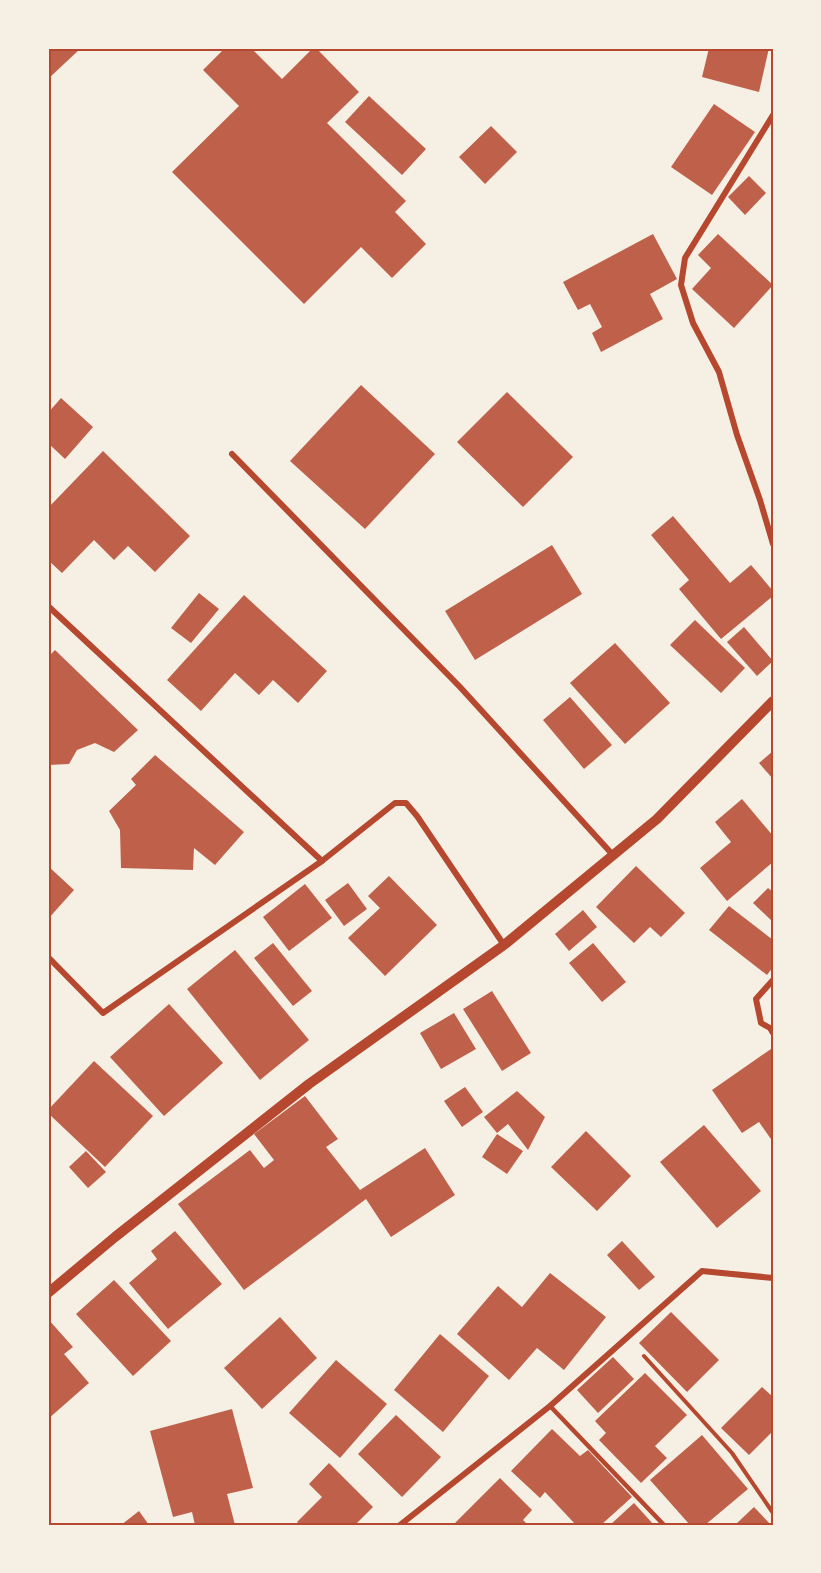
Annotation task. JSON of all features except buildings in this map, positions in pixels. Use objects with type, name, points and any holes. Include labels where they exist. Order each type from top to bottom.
[{"type":"street","points":[[773,115],[685,258],[681,285],[693,323],[718,372],[773,544]]},
{"type":"street","points":[[232,454],[460,687],[613,855]]},
{"type":"street","points":[[48,606],[322,861]]},
{"type":"street","points":[[48,1293],[115,1237],[309,1084],[504,945],[657,819],[773,701]]},
{"type":"street","points":[[48,957],[103,1013],[322,861],[395,803],[406,803],[417,816],[504,945]]},
{"type":"street","points":[[773,980],[756,999],[761,1023],[773,1032]]},
{"type":"street","points":[[400,1525],[550,1406],[702,1271],[773,1278]]},
{"type":"lane","points":[[550,1406],[664,1525]]},
{"type":"path","points":[[627,1338],[732,1453],[773,1513]]}]
